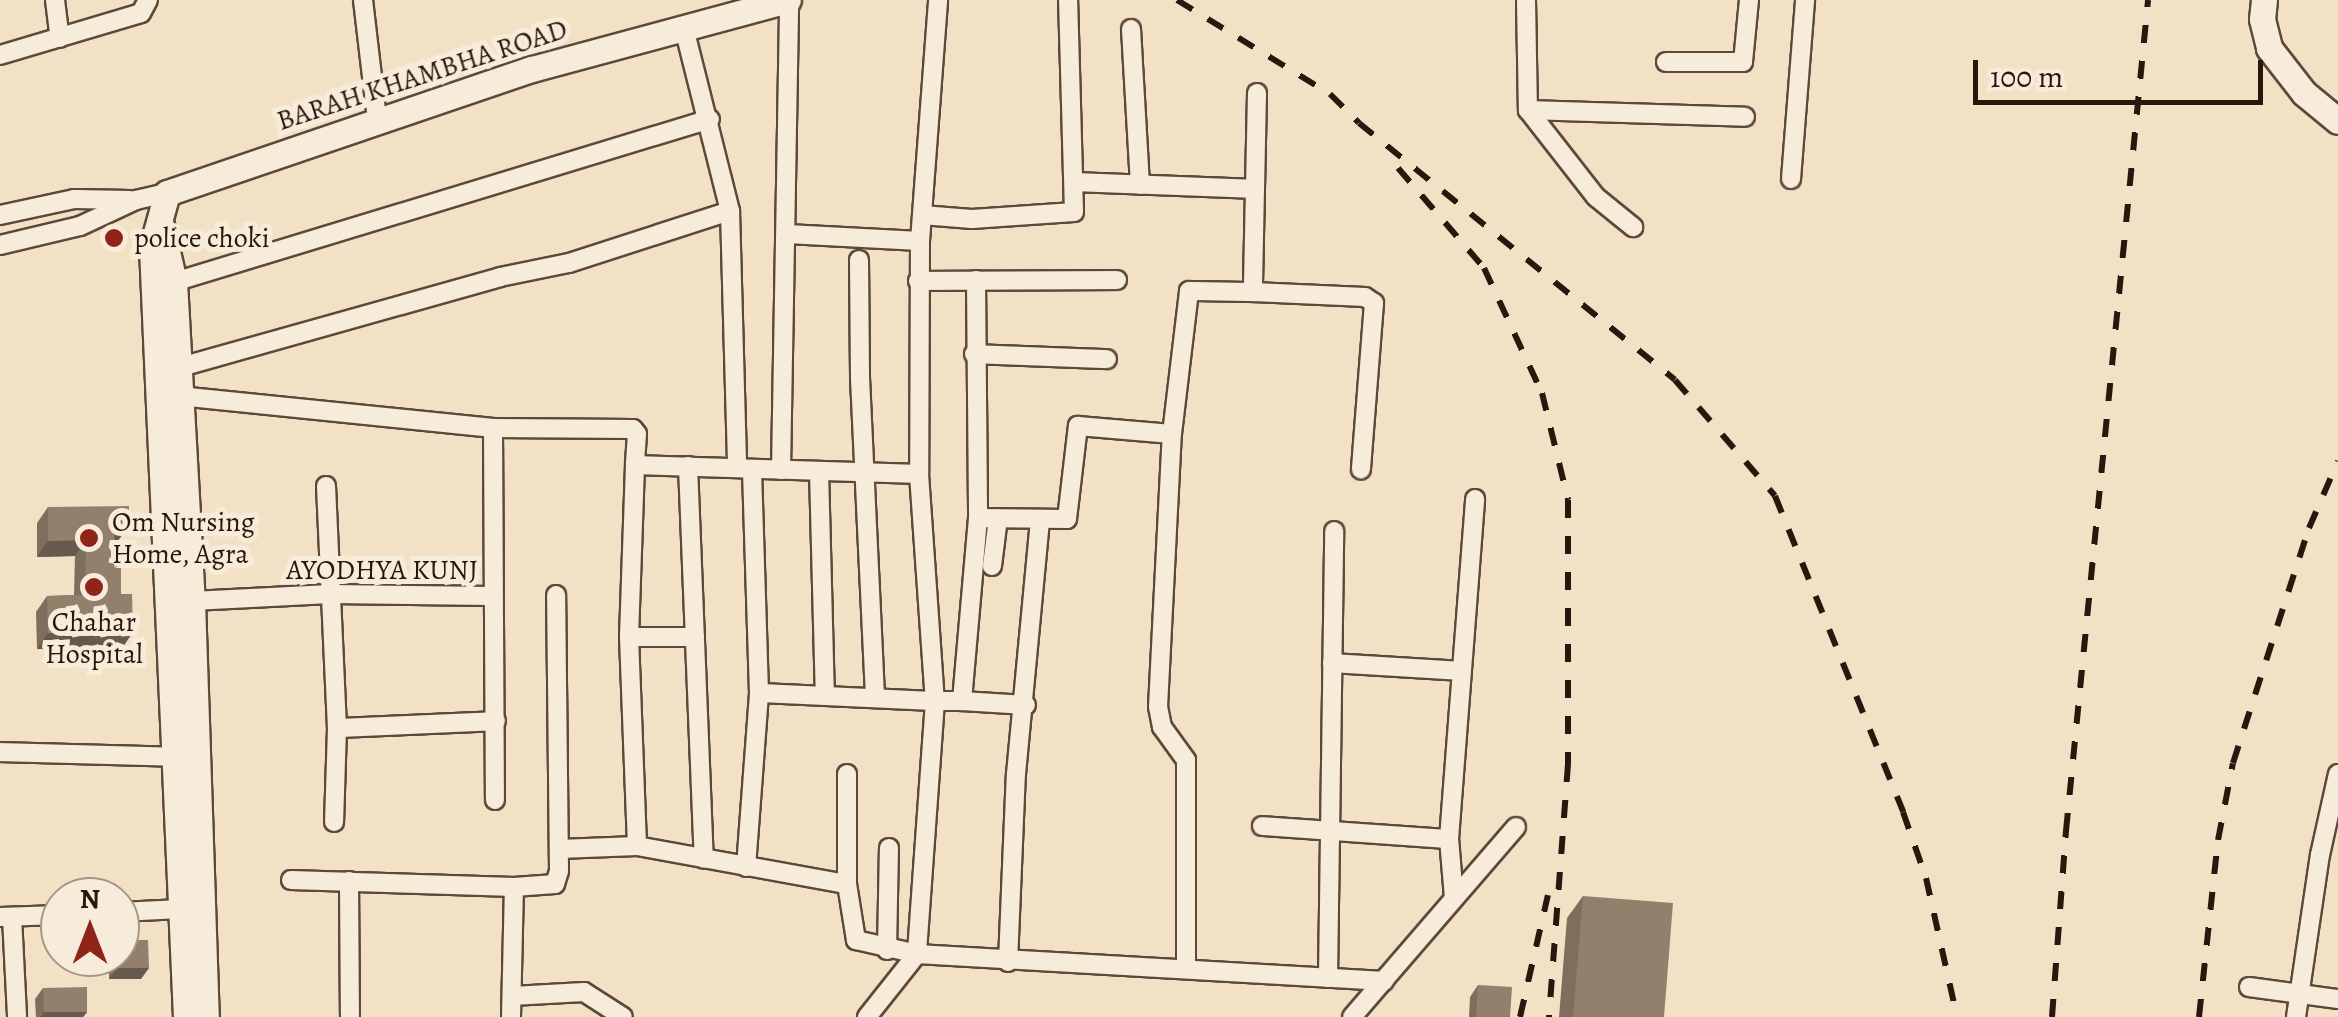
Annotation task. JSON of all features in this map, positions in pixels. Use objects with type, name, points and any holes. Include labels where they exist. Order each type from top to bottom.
[{"type":"street","points":[[55,0],[60,38]]},
{"type":"street","points":[[0,55],[141,13],[148,0]]},
{"type":"street","points":[[363,0],[377,119]]},
{"type":"street","points":[[781,470],[788,234],[788,0]]},
{"type":"street","name":"BARAH KHAMBHA ROAD","points":[[0,245],[80,226],[136,200],[532,70],[788,0]]},
{"type":"street","points":[[866,1017],[917,954],[935,701],[919,474],[918,281],[938,0]]},
{"type":"street","points":[[922,216],[1070,214],[1077,206],[1068,0]]},
{"type":"street","points":[[1526,0],[1528,110],[1596,197],[1633,227]]},
{"type":"street","points":[[1666,62],[1742,62],[1747,56],[1749,0]]},
{"type":"street","points":[[1791,179],[1805,0]]},
{"type":"street","points":[[2264,0],[2262,19],[2269,48],[2304,93],[2338,121]]},
{"type":"street","points":[[684,28],[730,210],[760,693],[746,867]]},
{"type":"street","points":[[1131,29],[1140,185]]},
{"type":"street","points":[[1253,292],[1257,93]]},
{"type":"street","points":[[1528,110],[1745,117]]},
{"type":"street","points":[[174,282],[710,119]]},
{"type":"street","points":[[1076,182],[1255,189]]},
{"type":"street","points":[[166,192],[161,225],[152,247],[186,1017]]},
{"type":"street","name":"BARAH KHAMBHA ROAD","points":[[0,215],[74,199],[136,200]]},
{"type":"street","points":[[177,368],[500,277],[570,263],[730,210]]},
{"type":"street","points":[[161,225],[169,246],[174,282],[192,601],[206,1017]]},
{"type":"street","points":[[788,234],[920,241]]},
{"type":"street","points":[[859,260],[875,698]]},
{"type":"street","points":[[962,701],[978,518],[976,280]]},
{"type":"street","points":[[918,281],[1117,280]]},
{"type":"street","points":[[1186,968],[1186,760],[1162,726],[1158,707],[1172,434],[1189,292],[1372,298],[1361,469]]},
{"type":"street","points":[[974,354],[1107,359]]},
{"type":"street","points":[[179,396],[493,428],[633,429],[637,434],[629,636],[637,846]]},
{"type":"street","points":[[978,518],[1040,520],[1070,516],[1073,436],[1078,426],[1172,434]]},
{"type":"street","points":[[490,596],[493,428]]},
{"type":"street","points":[[635,465],[919,474]]},
{"type":"street","points":[[688,466],[704,859]]},
{"type":"street","points":[[819,471],[826,695]]},
{"type":"street","points":[[326,486],[338,728],[334,822]]},
{"type":"street","points":[[1454,898],[1449,839],[1475,499]]},
{"type":"street","points":[[992,566],[998,518]]},
{"type":"street","points":[[1008,962],[1016,774],[1026,704],[1040,520]]},
{"type":"street","points":[[1328,978],[1334,531]]},
{"type":"street","name":"AYODHYA KUNJ","points":[[192,601],[330,594],[490,596],[496,721],[494,800]]},
{"type":"street","points":[[291,880],[514,887],[555,884],[560,849],[556,595]]},
{"type":"street","points":[[629,636],[694,636]]},
{"type":"street","points":[[1332,663],[1462,671]]},
{"type":"street","points":[[760,693],[1026,704]]},
{"type":"street","points":[[338,728],[496,721]]},
{"type":"street","points":[[0,752],[174,757]]},
{"type":"street","points":[[847,774],[847,884],[853,936],[860,942],[886,950],[1008,962],[1384,981]]},
{"type":"street","points":[[2296,1017],[2320,855],[2338,774]]},
{"type":"street","points":[[1262,826],[1449,839]]},
{"type":"street","points":[[1352,1017],[1516,827]]},
{"type":"street","points":[[560,849],[637,846],[847,884]]},
{"type":"street","points":[[886,950],[890,848]]},
{"type":"street","points":[[2320,855],[2338,863]]},
{"type":"street","points":[[349,881],[350,1017]]},
{"type":"street","points":[[511,1017],[514,887]]},
{"type":"street","points":[[140,911],[181,909]]},
{"type":"street","points":[[17,1017],[6,917],[40,915]]},
{"type":"street","points":[[2249,986],[2338,999]]},
{"type":"street","points":[[512,996],[584,992],[623,1017]]},
{"type":"building","points":[[129,506],[129,525],[114,526],[115,561],[121,561],[121,594],[132,594],[133,632],[48,633],[47,596],[85,595],[86,540],[48,541],[48,507]]},
{"type":"building","points":[[1583,896],[1673,903],[1664,1017],[1573,1017]]},
{"type":"building","points":[[140,940],[148,940],[149,968],[140,968]]},
{"type":"building","points":[[1478,985],[1512,987],[1510,1017],[1476,1017]]},
{"type":"building","points":[[87,987],[87,1012],[44,1012],[43,988]]},
{"type":"railway","points":[[1177,0],[1330,94],[1359,123],[1675,380],[1775,496],[1903,812],[1926,878],[1957,1017]]},
{"type":"railway","points":[[2052,1017],[2066,831],[2148,0]]},
{"type":"railway","points":[[1398,168],[1484,268],[1542,393],[1568,500],[1568,764],[1549,1017]]},
{"type":"railway","points":[[2199,1017],[2218,840],[2233,763],[2309,528],[2338,461]]},
{"type":"railway","points":[[1520,1017],[1548,895]]},
{"type":"place","name":"police choki","points":[[114,238]]},
{"type":"place","name":"Om Nursing Home, Agra","points":[[89,538]]},
{"type":"place","name":"Chahar Hospital","points":[[94,587]]}]
